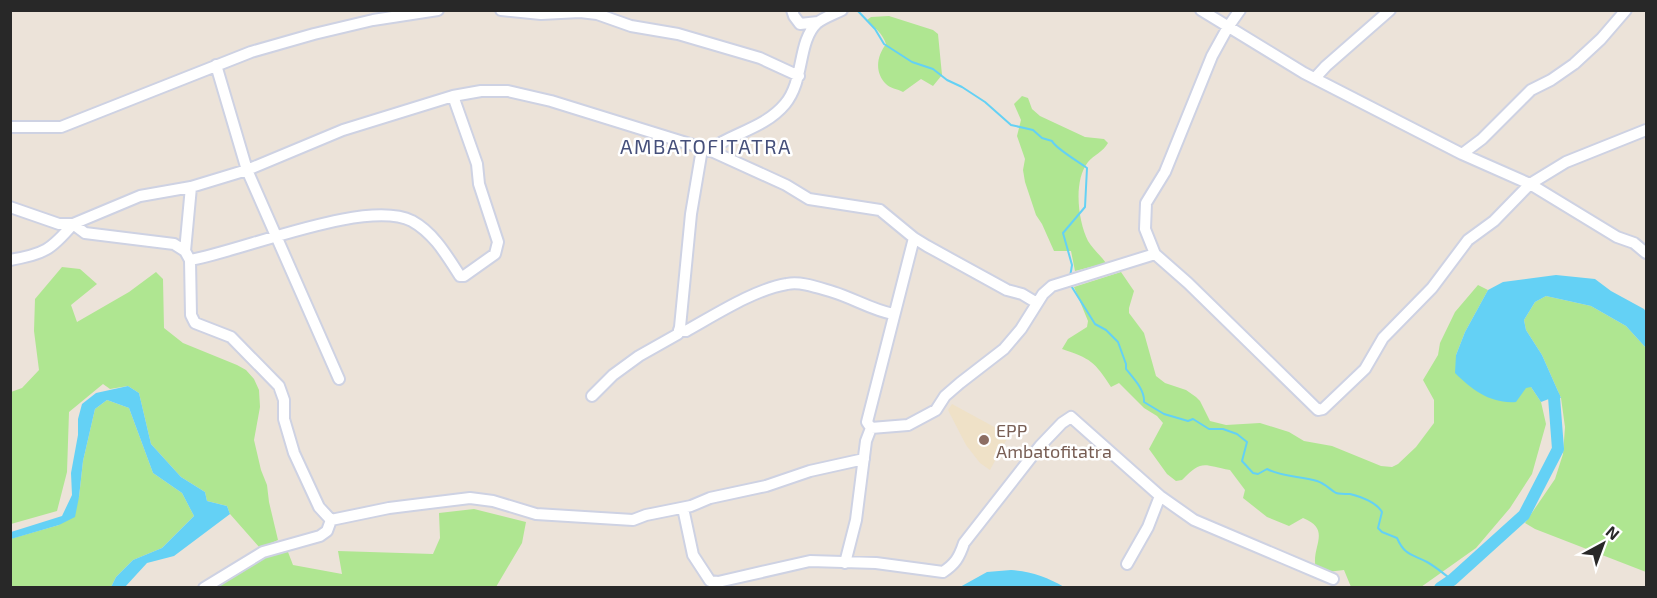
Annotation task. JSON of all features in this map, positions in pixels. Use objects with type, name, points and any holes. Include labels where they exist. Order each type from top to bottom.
[{"type":"street","points":[[10,127],[61,127],[251,52],[373,20],[438,10]]},
{"type":"street","points":[[501,10],[541,14],[579,12],[597,14],[631,26],[678,34],[750,55],[799,76]]},
{"type":"street","points":[[792,10],[800,24],[818,22],[842,10]]},
{"type":"street","points":[[1201,10],[1315,78],[1462,154],[1530,184],[1617,237],[1634,243],[1647,253]]},
{"type":"street","points":[[1240,10],[1212,56],[1165,172],[1146,203],[1145,229],[1155,254],[1188,283],[1318,410],[1323,409],[1365,369],[1383,338],[1432,288],[1468,240],[1494,221],[1530,184],[1566,162],[1647,130]]},
{"type":"street","points":[[1315,78],[1389,10]]},
{"type":"street","points":[[1462,154],[1482,139],[1531,90],[1574,64],[1601,39],[1626,10]]},
{"type":"street","points":[[706,149],[762,123],[784,105],[796,86],[807,35],[818,22]]},
{"type":"street","points":[[216,65],[247,170],[339,379]]},
{"type":"street","points":[[10,207],[58,224],[73,224],[140,196],[191,187],[247,170],[343,130],[453,96],[481,91],[507,91],[575,107],[604,118],[698,145],[809,199],[880,210],[914,238],[1007,290],[1022,294],[1037,303]]},
{"type":"street","points":[[73,224],[85,233],[174,244],[187,255],[207,257],[277,236],[355,217],[398,216],[414,222],[429,234],[439,244],[460,276],[464,276],[495,254],[498,242],[479,184],[477,164],[453,96]]},
{"type":"street","points":[[592,396],[613,375],[639,356],[671,339],[679,330],[691,214],[706,149]]},
{"type":"street","points":[[191,187],[187,255],[191,315],[195,323],[231,337],[279,386],[284,400],[284,419],[294,453],[319,507],[331,520]]},
{"type":"street","points":[[10,260],[36,255],[56,244],[73,224]]},
{"type":"street","points":[[871,428],[867,422],[914,238]]},
{"type":"street","points":[[1022,294],[1155,254]]},
{"type":"street","points":[[679,330],[686,331],[728,307],[788,283],[834,292],[860,304],[894,314]]},
{"type":"street","points":[[871,428],[908,425],[936,410],[945,396],[1004,348],[1021,329],[1037,303],[1052,286]]},
{"type":"street","points":[[683,508],[693,555],[710,581],[718,582],[810,561],[876,563],[943,572],[954,565],[960,557],[964,543],[1040,446],[1071,417],[1160,496],[1194,520],[1333,579]]},
{"type":"street","points":[[845,562],[856,520],[866,441],[871,428]]},
{"type":"street","points":[[331,520],[390,508],[470,498],[493,501],[536,514],[633,520],[646,515],[683,508],[710,498],[755,489],[810,471],[864,459]]},
{"type":"street","points":[[1127,564],[1148,526],[1160,496]]},
{"type":"street","points":[[204,588],[263,552],[320,536],[327,531],[331,520]]},
{"type":"shaded area","name":"EPP Ambatofitatra","points":[[952,404],[1009,435],[990,470],[980,463],[966,445],[948,410]]},
{"type":"green space","points":[[889,16],[933,30],[938,34],[942,75],[933,86],[921,79],[903,92],[889,87],[882,79],[878,64],[886,44],[885,40],[867,20],[871,17]]},
{"type":"green space","points":[[1022,96],[1028,98],[1032,109],[1040,116],[1085,137],[1104,139],[1108,143],[1083,170],[1079,190],[1080,212],[1085,233],[1090,244],[1106,263],[1075,271],[1071,251],[1054,251],[1036,215],[1025,182],[1023,170],[1025,159],[1017,136],[1021,120],[1014,104]]},
{"type":"green space","points":[[62,267],[80,269],[97,284],[71,305],[77,322],[129,292],[156,272],[163,279],[164,328],[183,343],[246,370],[254,379],[259,390],[260,407],[254,440],[267,485],[278,540],[260,548],[230,514],[227,506],[207,501],[205,492],[181,477],[151,444],[139,393],[128,386],[110,389],[103,384],[69,412],[67,472],[57,511],[11,524],[11,392],[22,388],[39,370],[34,331],[35,299]]},
{"type":"green space","points":[[1121,272],[1134,291],[1129,313],[1144,333],[1156,376],[1165,383],[1186,390],[1196,397],[1210,421],[1226,425],[1260,423],[1289,432],[1304,441],[1332,446],[1381,466],[1392,467],[1416,447],[1434,423],[1434,400],[1423,380],[1438,355],[1440,343],[1455,312],[1478,285],[1488,290],[1465,332],[1456,355],[1526,387],[1531,387],[1541,402],[1546,424],[1532,474],[1510,508],[1476,548],[1421,587],[1351,587],[1344,570],[1327,572],[1316,569],[1319,534],[1312,523],[1303,518],[1289,526],[1267,517],[1243,498],[1245,490],[1230,470],[1203,465],[1194,469],[1182,480],[1176,481],[1167,474],[1149,449],[1163,423],[1119,383],[1111,387],[1091,362],[1062,349],[1068,339],[1087,327],[1088,321],[1074,287]]},
{"type":"green space","points":[[1546,296],[1591,306],[1626,326],[1646,348],[1646,572],[1535,529],[1525,523],[1555,479],[1563,454],[1565,427],[1561,398],[1542,355],[1526,330],[1524,320],[1535,302]]},
{"type":"green space","points":[[107,400],[129,408],[153,473],[182,493],[194,516],[162,548],[133,560],[116,577],[111,587],[11,587],[10,539],[59,525],[79,497],[83,461],[95,409]]},
{"type":"green space","points":[[474,509],[526,522],[522,543],[496,587],[215,588],[275,550],[288,552],[293,565],[342,574],[338,551],[433,554],[440,538],[439,513]]},
{"type":"water","points":[[1556,275],[1595,279],[1611,291],[1644,309],[1646,312],[1646,348],[1626,326],[1591,306],[1546,296],[1535,302],[1524,320],[1526,330],[1542,355],[1561,398],[1554,397],[1541,402],[1531,387],[1526,388],[1516,402],[1498,401],[1482,395],[1455,373],[1456,355],[1465,332],[1488,290],[1503,282]]},
{"type":"water","points":[[128,386],[139,393],[151,444],[181,477],[205,492],[207,501],[227,506],[230,514],[174,556],[147,563],[125,587],[111,587],[116,577],[133,560],[162,548],[194,516],[182,493],[153,473],[129,408],[107,400],[95,409],[83,461],[75,517],[59,525],[11,539],[11,532],[62,516],[72,495],[71,473],[82,404],[96,393]]},
{"type":"water","points":[[1011,570],[1038,575],[1064,587],[960,587],[987,572]]},
{"type":"waterway","points":[[857,10],[875,29],[884,44],[912,62],[933,69],[947,80],[962,87],[985,102],[1011,125],[1033,130],[1042,138],[1052,141],[1062,151],[1087,168],[1085,207],[1063,233],[1072,265],[1070,277]]},
{"type":"waterway","points":[[1070,284],[1095,324],[1106,330],[1118,342],[1126,369],[1141,389],[1144,402],[1164,414],[1188,421],[1193,419],[1209,429],[1223,429],[1237,434],[1247,442],[1242,461],[1253,473],[1258,474],[1267,469],[1279,474],[1317,481],[1336,493],[1364,498],[1382,512],[1378,528],[1382,532],[1397,538],[1409,554],[1430,564],[1452,580]]},
{"type":"waterway","points":[[1440,588],[1452,580],[1524,515],[1558,449],[1554,397],[1545,384]]},
{"type":"place","name":"EPP Ambatofitatra","points":[[984,440]]},
{"type":"district","name":"AMBATOFITATRA","points":[[706,146]]}]
